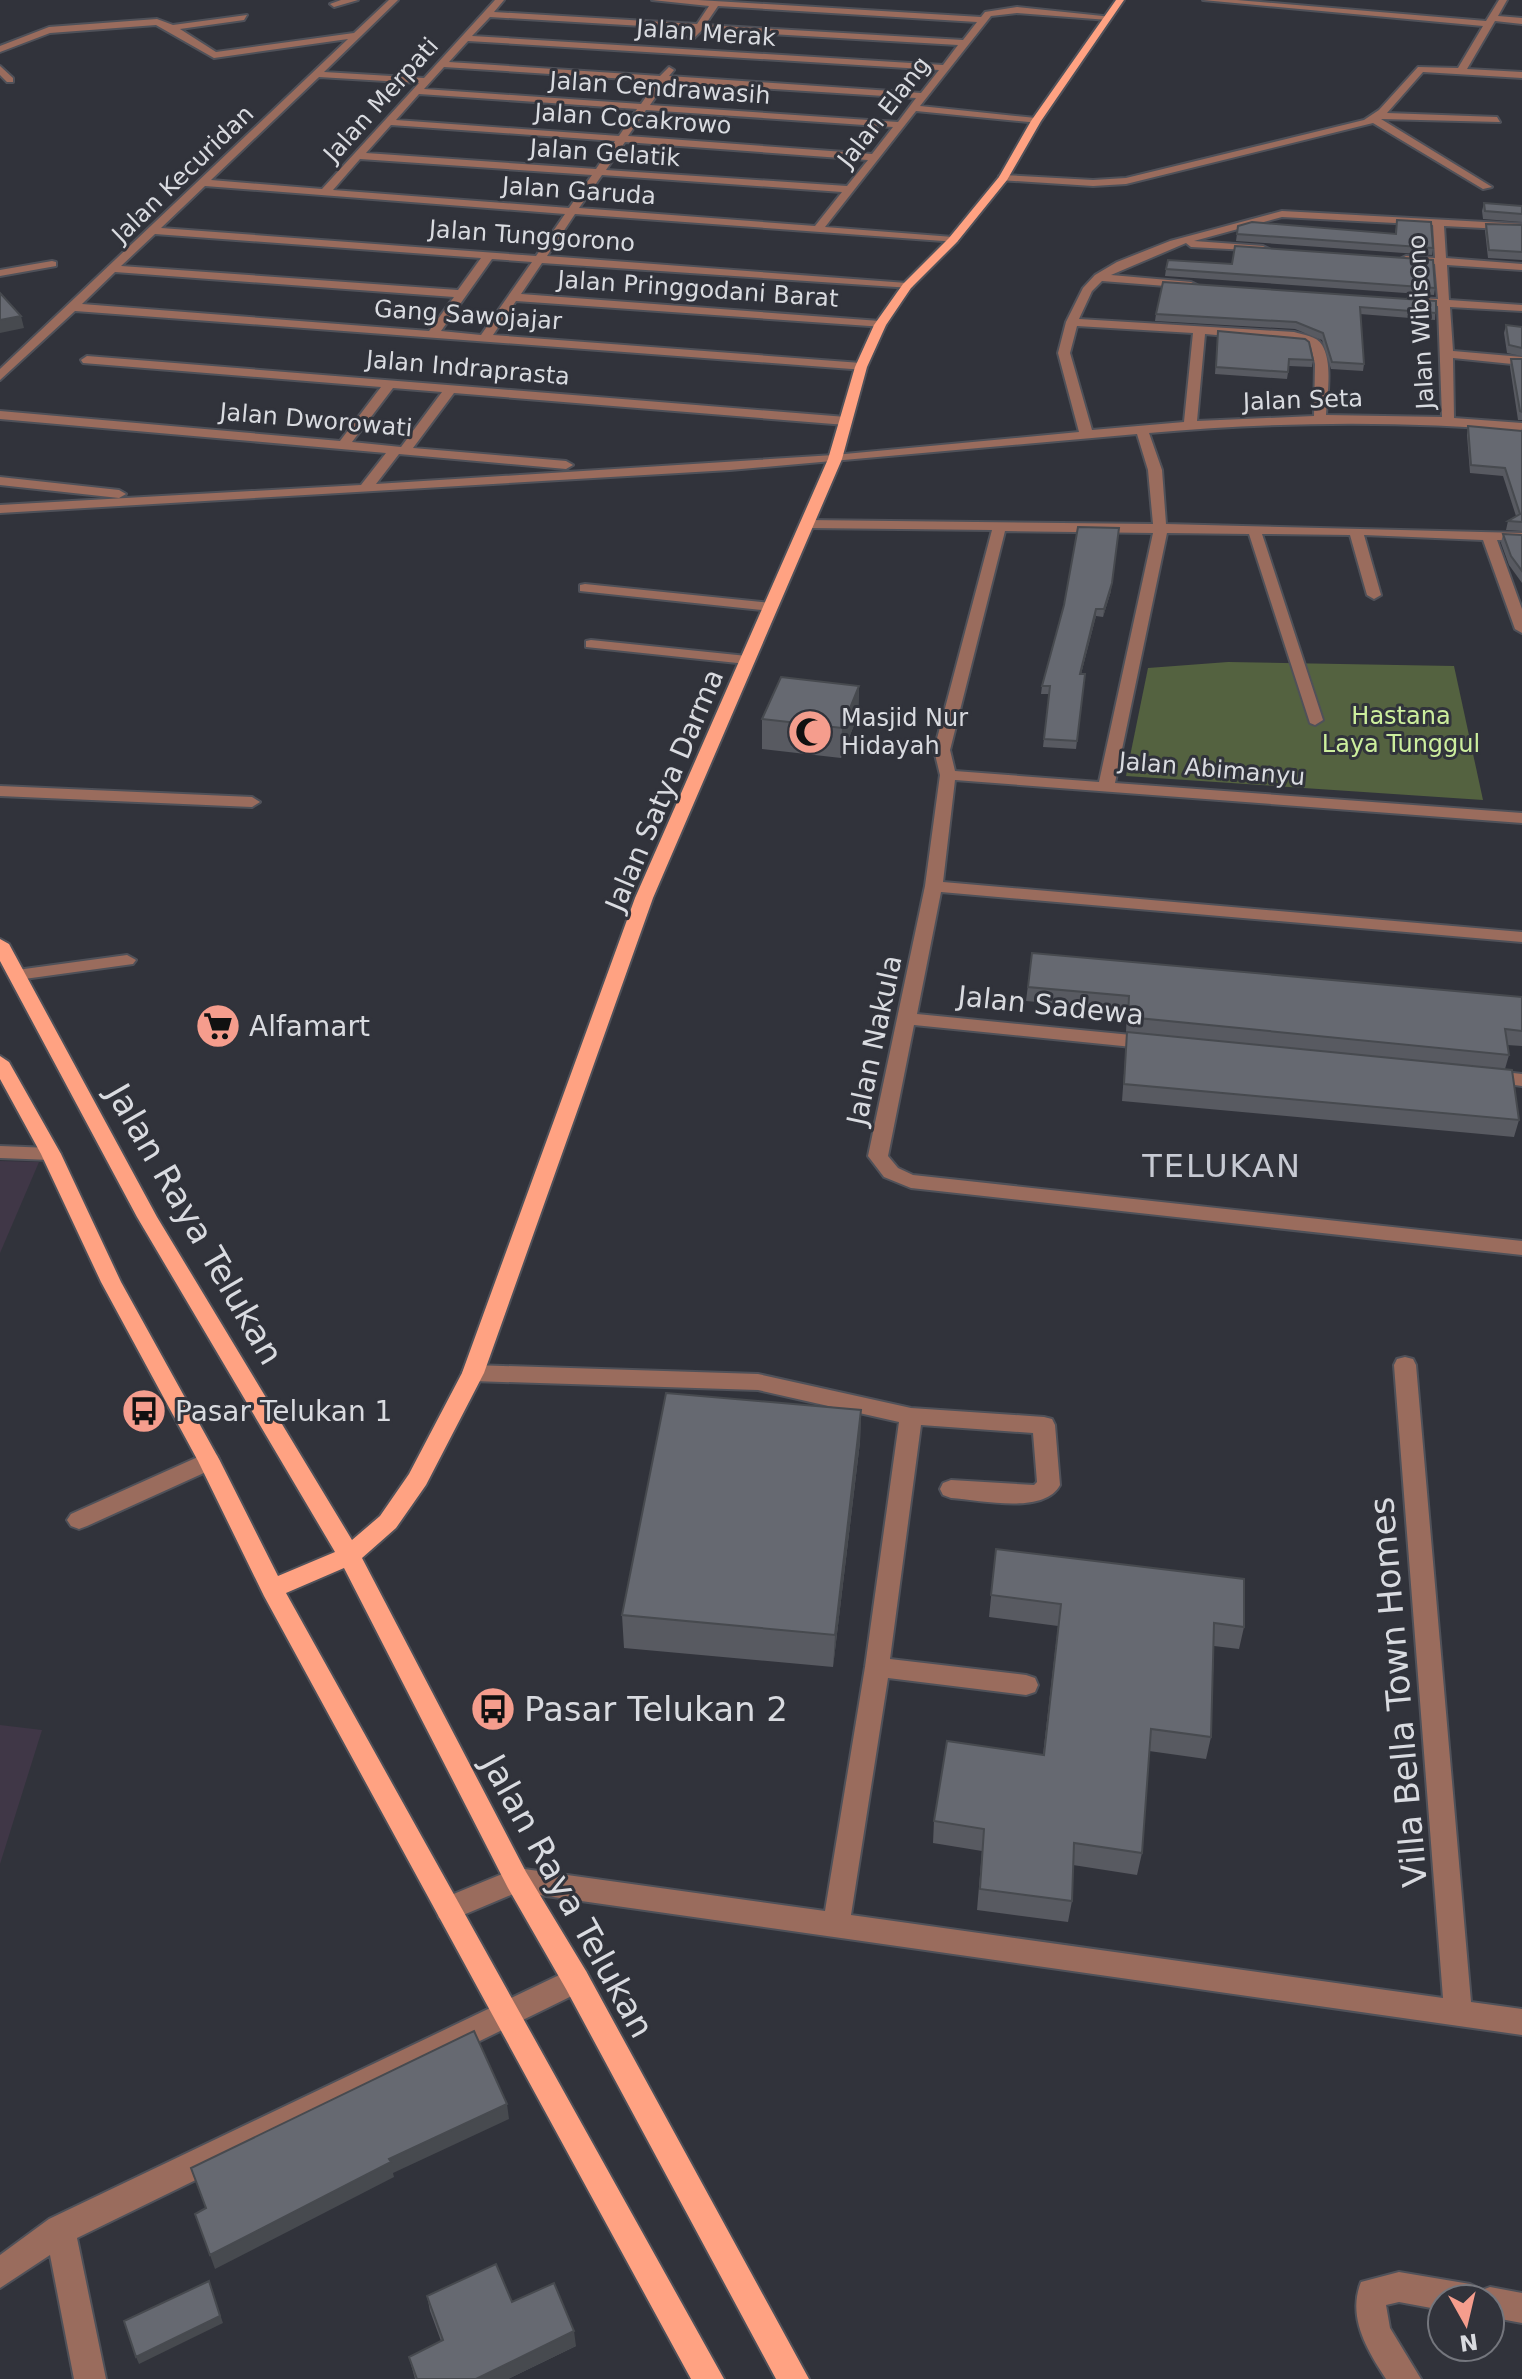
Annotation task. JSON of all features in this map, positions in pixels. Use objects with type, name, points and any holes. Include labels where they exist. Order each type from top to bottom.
[{"type":"main road","name":"Jalan Satya Darma","points":[[272,1589],[349,1556],[388,1522],[418,1479],[473,1373],[644,898],[835,459],[861,367],[880,325],[907,286],[953,240],[1003,178],[1036,121],[1120,0]]},
{"type":"main road","name":"Jalan Raya Telukan","points":[[0,944],[147,1217],[349,1556],[517,1880],[576,1980],[793,2379]]},
{"type":"main road","points":[[0,1062],[51,1154],[111,1282],[209,1461],[272,1589],[708,2379]]},
{"type":"street","points":[[334,4],[354,0]]},
{"type":"street","name":"Jalan Kecuridan","points":[[0,376],[394,0]]},
{"type":"street","name":"Jalan Merpati","points":[[325,192],[500,0]]},
{"type":"street","points":[[656,0],[982,20],[994,12],[1010,10],[1108,17]]},
{"type":"street","points":[[1207,0],[1522,21]]},
{"type":"street","points":[[1461,71],[1503,0]]},
{"type":"street","points":[[485,338],[715,4]]},
{"type":"street","points":[[487,14],[964,43]]},
{"type":"street","points":[[172,28],[244,17]]},
{"type":"street","name":"Jalan Elang","points":[[818,229],[982,20]]},
{"type":"street","points":[[0,49],[58,29],[157,22],[217,56],[358,35]]},
{"type":"street","name":"Jalan Merak","points":[[465,38],[944,68]]},
{"type":"street","points":[[441,64],[923,96]]},
{"type":"street","points":[[0,69],[10,80]]},
{"type":"street","points":[[1377,118],[1403,85],[1421,69],[1522,75]]},
{"type":"street","points":[[317,74],[426,81]]},
{"type":"street","name":"Jalan Cendrawasih","points":[[416,91],[900,125]]},
{"type":"street","points":[[913,108],[1036,121]]},
{"type":"street","points":[[1377,118],[1487,187]]},
{"type":"street","points":[[1003,178],[1093,183],[1126,181],[1377,118],[1497,120]]},
{"type":"street","name":"Jalan Cocakrowo","points":[[389,122],[875,157]]},
{"type":"street","name":"Jalan Gelatik","points":[[358,156],[849,189]]},
{"type":"street","name":"Jalan Garuda","points":[[203,183],[953,240]]},
{"type":"street","points":[[1087,436],[1064,353],[1079,303],[1099,277],[1121,264],[1174,243],[1282,214],[1522,227]]},
{"type":"street","name":"Jalan Wibisono","points":[[1438,222],[1448,421]]},
{"type":"street","name":"Jalan Tunggorono","points":[[153,231],[907,286]]},
{"type":"street","points":[[1174,243],[1284,250]]},
{"type":"street","points":[[433,334],[489,255]]},
{"type":"street","points":[[1393,258],[1522,267]]},
{"type":"street","points":[[0,273],[52,264]]},
{"type":"street","points":[[113,269],[461,294]]},
{"type":"street","points":[[1099,277],[1206,286]]},
{"type":"street","name":"Jalan Pringgodani Barat","points":[[514,297],[880,325]]},
{"type":"street","points":[[1401,300],[1522,308]]},
{"type":"street","name":"Gang Sawojajar","points":[[73,307],[861,367]]},
{"type":"street","points":[[1072,322],[1294,336],[1309,340],[1317,346],[1321,364],[1320,419]]},
{"type":"street","points":[[1190,428],[1199,330]]},
{"type":"street","points":[[1447,354],[1522,361]]},
{"type":"street","name":"Jalan Indraprasta","points":[[87,360],[846,421]]},
{"type":"street","points":[[344,444],[390,384]]},
{"type":"street","points":[[366,488],[452,388]]},
{"type":"street","name":"Jalan Dworowati","points":[[0,415],[629,471]]},
{"type":"street","name":"Jalan Seta","points":[[629,471],[835,459],[1142,431],[1320,419],[1448,421],[1522,427]]},
{"type":"street","name":"Jalan Abimanyu","points":[[1142,431],[1155,470],[1160,531],[1106,787],[1522,818]]},
{"type":"street","points":[[0,509],[629,471]]},
{"type":"street","points":[[0,481],[105,491],[120,495],[129,502]]},
{"type":"street","points":[[808,524],[1160,531],[1356,531],[1522,537]]},
{"type":"street","name":"Jalan Nakula","points":[[999,528],[945,736],[943,762],[948,775],[934,886],[909,1019],[878,1156],[882,1166],[893,1175],[911,1181],[1522,1248]]},
{"type":"street","points":[[1356,531],[1374,595]]},
{"type":"street","points":[[1255,532],[1315,720]]},
{"type":"street","points":[[1489,536],[1522,629]]},
{"type":"street","points":[[585,588],[771,607]]},
{"type":"street","points":[[591,644],[747,660]]},
{"type":"street","points":[[948,775],[1106,787]]},
{"type":"street","points":[[0,791],[252,802]]},
{"type":"street","points":[[934,886],[1522,937]]},
{"type":"street","points":[[17,975],[127,960]]},
{"type":"street","name":"Jalan Sadewa","points":[[909,1019],[1176,1046]]},
{"type":"street","points":[[1459,1073],[1522,1080]]},
{"type":"street","points":[[0,1152],[51,1154]]},
{"type":"street","name":"Villa Bella Town Homes","points":[[1405,1365],[1458,2013]]},
{"type":"street","points":[[473,1373],[758,1382],[911,1416],[1044,1425],[1049,1485],[1042,1492],[1031,1495],[951,1489]]},
{"type":"street","points":[[836,1926],[877,1667],[911,1416]]},
{"type":"street","points":[[79,1520],[209,1461]]},
{"type":"street","points":[[877,1667],[1026,1685]]},
{"type":"street","points":[[449,1909],[517,1880],[1522,2022]]},
{"type":"street","points":[[0,2273],[60,2230],[506,2011],[576,1980]]},
{"type":"street","points":[[60,2230],[90,2379]]},
{"type":"street","points":[[1405,2379],[1381,2342],[1368,2313],[1372,2293],[1399,2287],[1426,2292]]},
{"type":"shaded area","points":[[0,1161],[39,1162],[0,1253]]},
{"type":"shaded area","points":[[0,1725],[42,1730],[0,1864]]},
{"type":"green space","name":"Hastana Laya Tunggul","points":[[1228,662],[1454,666],[1483,800],[1126,776],[1148,668]]},
{"type":"building","points":[[1484,203],[1522,206],[1522,214],[1485,211]]},
{"type":"building","points":[[1397,220],[1431,222],[1433,248],[1237,234],[1238,226],[1252,222],[1396,234]]},
{"type":"building","points":[[1486,224],[1522,225],[1522,252],[1489,250]]},
{"type":"building","points":[[1235,246],[1433,260],[1435,288],[1166,269],[1168,260],[1232,264]]},
{"type":"building","points":[[1163,282],[1436,301],[1436,313],[1360,307],[1364,364],[1332,362],[1323,333],[1296,322],[1156,314]]},
{"type":"building","points":[[0,293],[21,316],[0,320]]},
{"type":"building","points":[[1506,325],[1522,327],[1522,348],[1509,345]]},
{"type":"building","points":[[1218,331],[1305,339],[1309,342],[1313,360],[1289,359],[1288,372],[1216,367]]},
{"type":"building","points":[[1511,359],[1522,359],[1522,412],[1520,411]]},
{"type":"building","points":[[1468,426],[1522,431],[1522,522],[1508,521],[1520,514],[1505,468],[1471,465]]},
{"type":"building","points":[[1078,527],[1119,528],[1112,583],[1104,609],[1096,609],[1080,674],[1085,674],[1077,741],[1044,739],[1050,686],[1042,686],[1064,605]]},
{"type":"building","points":[[1503,534],[1522,535],[1522,571],[1511,556]]},
{"type":"building","points":[[781,677],[859,686],[842,728],[762,719]]},
{"type":"building","points":[[1032,953],[1522,997],[1522,1031],[1505,1029],[1509,1055],[1128,1017],[1129,996],[1028,987]]},
{"type":"building","points":[[1127,1032],[1512,1070],[1519,1120],[1124,1084]]},
{"type":"building","points":[[666,1393],[861,1410],[835,1635],[622,1615]]},
{"type":"building","points":[[996,1549],[1244,1579],[1244,1627],[1214,1623],[1211,1737],[1151,1729],[1142,1853],[1074,1843],[1072,1901],[980,1889],[984,1829],[934,1821],[947,1741],[1044,1755],[1061,1604],[991,1595]]},
{"type":"building","points":[[474,2031],[507,2104],[389,2159],[391,2162],[210,2255],[195,2214],[206,2208],[191,2168]]},
{"type":"building","points":[[496,2264],[512,2302],[554,2283],[574,2331],[476,2379],[417,2379],[409,2357],[443,2340],[427,2296]]},
{"type":"building","points":[[209,2281],[220,2316],[136,2357],[124,2321]]},
{"type":"place","name":"Masjid Nur Hidayah","points":[[810,732]]},
{"type":"place","name":"Alfamart","points":[[218,1026]]},
{"type":"place","name":"Pasar Telukan 1","points":[[144,1411]]},
{"type":"place","name":"Pasar Telukan 2","points":[[493,1709]]},
{"type":"district","name":"TELUKAN","points":[[1222,1166]]}]
